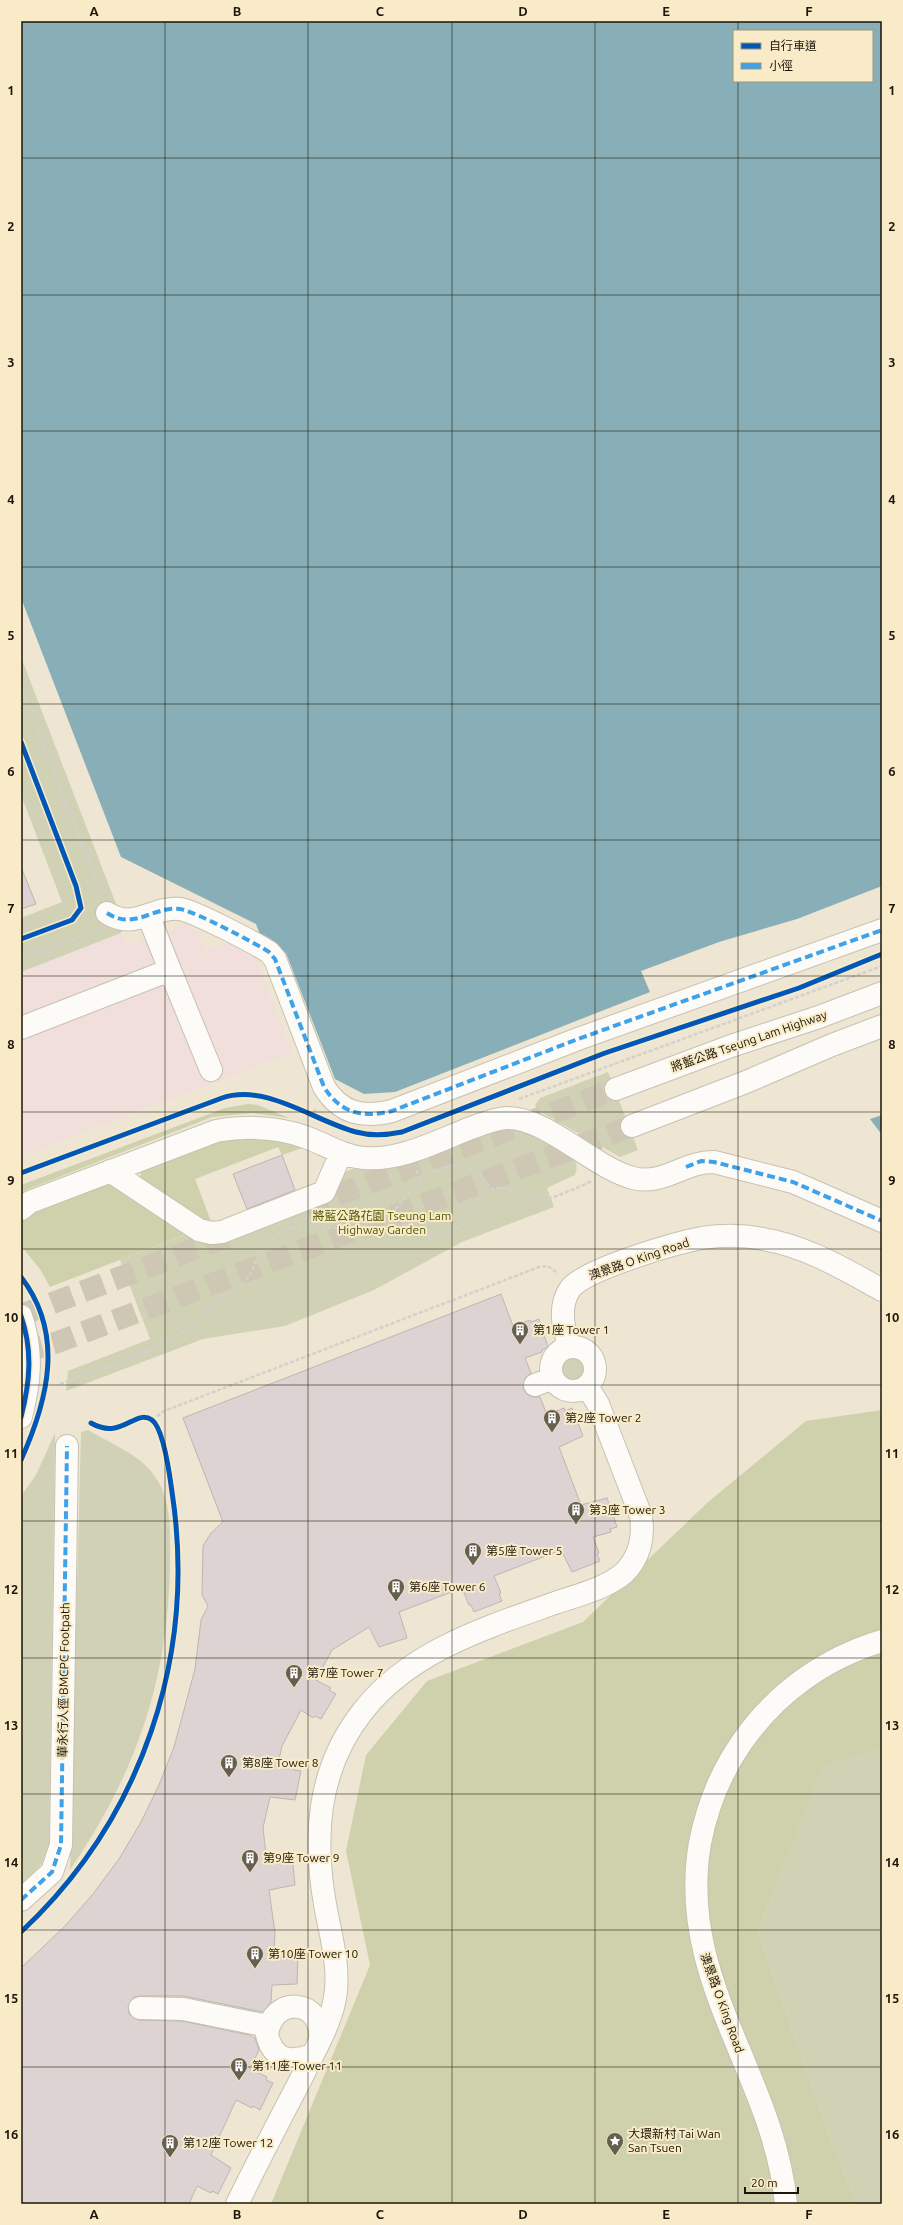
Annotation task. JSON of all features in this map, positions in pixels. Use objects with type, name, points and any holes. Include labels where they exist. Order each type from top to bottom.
[{"type":"street","points":[[107,913],[115,918],[127,921],[164,909],[183,909],[269,952],[275,959],[324,1088],[332,1100],[342,1107],[367,1114],[392,1111],[578,1039],[882,930]]},
{"type":"street","points":[[148,915],[211,1070]]},
{"type":"street","points":[[21,1028],[170,970]]},
{"type":"street","name":"將藍公路 Tseung Lam Highway","points":[[616,1089],[730,1046],[819,1017],[882,993]]},
{"type":"street","points":[[632,1126],[746,1082],[832,1045],[882,1026]]},
{"type":"street","points":[[21,1209],[30,1202],[216,1131],[233,1128],[264,1128],[288,1132],[341,1153],[363,1158],[386,1158],[410,1152],[496,1120],[515,1118],[533,1124],[613,1170],[634,1179],[656,1179],[701,1161],[714,1162],[793,1182],[882,1221]]},
{"type":"street","points":[[110,1171],[199,1230],[211,1233],[222,1232],[324,1192],[341,1153]]},
{"type":"street","name":"澳景路 O King Road","points":[[570,1347],[563,1330],[563,1310],[568,1294],[578,1281],[592,1273],[668,1247],[702,1238],[733,1236],[763,1239],[807,1251],[882,1290]]},
{"type":"street","points":[[21,1316],[26,1332],[30,1366],[28,1387],[21,1417]]},
{"type":"street","points":[[570,1347],[583,1350],[592,1360],[594,1374],[587,1386],[574,1391],[567,1390],[544,1381],[553,1359],[558,1353],[570,1347]]},
{"type":"street","points":[[237,2204],[316,2048],[334,2003],[337,1978],[321,1884],[318,1847],[320,1811],[328,1776],[343,1742],[362,1712],[387,1685],[415,1662],[458,1640],[608,1584],[629,1567],[638,1552],[642,1534],[641,1516],[598,1404],[587,1386]]},
{"type":"street","name":"華永行人徑 BMCPC Footpath","points":[[21,1900],[52,1872],[61,1845],[67,1446]]},
{"type":"street","name":"澳景路 O King Road","points":[[786,2204],[782,2173],[772,2134],[716,1993],[705,1958],[696,1904],[699,1850],[707,1813],[719,1782],[736,1751],[756,1723],[792,1688],[819,1668],[852,1651],[882,1641]]},
{"type":"street","points":[[296,2006],[305,2009],[319,2022],[321,2030],[316,2048],[300,2060],[291,2060],[282,2057],[270,2044],[268,2026],[279,2011],[296,2006]]},
{"type":"street","points":[[140,2008],[183,2008],[268,2026]]},
{"type":"path","points":[[21,688],[103,897],[107,913],[102,924],[96,931],[21,959]]},
{"type":"path","points":[[21,705],[27,703]]},
{"type":"path","points":[[306,1113],[320,1118]]},
{"type":"path","points":[[60,1384],[154,1348],[185,1330],[218,1299],[238,1288],[246,1280],[262,1249],[272,1238],[284,1230],[299,1226],[330,1228],[357,1226],[383,1218],[394,1211],[420,1180],[438,1170],[467,1167],[475,1170],[488,1181],[490,1190]]},
{"type":"path","points":[[394,1211],[400,1220],[418,1233],[437,1236],[447,1234],[464,1223],[478,1199],[490,1190],[506,1189],[542,1201],[551,1197]]},
{"type":"path","points":[[152,1420],[164,1411],[539,1267],[548,1266],[555,1270],[557,1276]]},
{"type":"path","points":[[145,1418],[152,1420],[158,1426]]},
{"type":"shaded area","points":[[193,921],[205,951],[227,943],[254,953],[292,1053],[21,1156],[21,972],[121,933],[126,947]]},
{"type":"green space","points":[[21,657],[123,922],[121,933],[21,972],[21,918],[62,902],[21,795]]},
{"type":"green space","points":[[608,1072],[638,1150],[620,1157],[539,1111],[535,1105],[540,1098]]},
{"type":"green space","points":[[248,1104],[258,1105],[289,1118],[252,1113],[212,1117],[21,1192],[21,1185],[225,1108]]},
{"type":"green space","name":"將藍公路花園 Tseung Lam Highway Garden","points":[[499,1128],[520,1128],[571,1156],[575,1160],[577,1167],[575,1175],[547,1188],[554,1207],[462,1242],[374,1290],[285,1326],[203,1339],[66,1391],[68,1371],[150,1339],[120,1260],[344,1173],[358,1166],[391,1168]]},
{"type":"green space","points":[[269,1137],[305,1147],[282,1155],[278,1147],[195,1179],[212,1224],[203,1222],[140,1178],[141,1169],[218,1139]]},
{"type":"green space","points":[[106,1184],[113,1185],[189,1233],[50,1287],[40,1269],[21,1246],[21,1221],[34,1210]]},
{"type":"green space","points":[[574,1354],[585,1358],[589,1369],[585,1380],[574,1384],[563,1380],[559,1369],[563,1358]]},
{"type":"green space","points":[[882,1410],[882,1748],[824,1765],[758,1931],[831,2141],[857,2204],[271,2204],[370,1965],[346,1851],[366,1755],[427,1681],[583,1622],[707,1503],[806,1421]]},
{"type":"green space","points":[[88,1430],[136,1458],[152,1472],[158,1481],[163,1490],[168,1510],[170,1561],[168,1604],[163,1646],[155,1685],[144,1724],[130,1761],[113,1798],[93,1834],[70,1870],[81,1432]]},
{"type":"green space","points":[[55,1433],[49,1844],[42,1864],[21,1884],[21,1496],[36,1475]]},
{"type":"green space","points":[[882,1748],[882,2204],[857,2204],[831,2141],[758,1931],[824,1764]]},
{"type":"water","points":[[21,21],[882,21],[882,886],[797,919],[719,942],[641,971],[650,992],[395,1092],[364,1094],[335,1079],[286,953],[262,940],[256,924],[121,857],[21,598]]},
{"type":"water","points":[[882,1115],[882,1135],[870,1119]]},
{"type":"building","points":[[21,867],[36,904],[21,909]]},
{"type":"building","points":[[282,1155],[295,1190],[247,1209],[233,1174]]},
{"type":"building","points":[[501,1294],[513,1326],[530,1320],[531,1322],[539,1319],[548,1347],[542,1350],[542,1352],[525,1358],[531,1373],[525,1378],[523,1389],[528,1395],[540,1397],[547,1415],[564,1408],[565,1411],[572,1408],[583,1436],[559,1447],[581,1505],[607,1498],[617,1527],[610,1529],[611,1532],[593,1537],[599,1553],[597,1554],[600,1561],[572,1572],[561,1550],[494,1576],[501,1593],[499,1594],[502,1601],[474,1612],[471,1605],[469,1605],[462,1588],[399,1612],[407,1638],[379,1647],[369,1627],[332,1650],[316,1680],[331,1688],[329,1690],[336,1694],[321,1719],[315,1716],[313,1718],[301,1710],[282,1746],[278,1764],[294,1767],[294,1770],[301,1771],[295,1800],[270,1797],[263,1828],[266,1855],[292,1855],[295,1885],[269,1890],[275,1933],[274,1951],[298,1954],[297,1984],[272,1985],[271,2002],[263,2012],[183,1996],[134,1997],[128,2007],[129,2014],[139,2020],[182,2021],[249,2035],[255,2038],[259,2050],[250,2069],[267,2077],[266,2080],[273,2083],[260,2110],[253,2106],[252,2108],[236,2100],[211,2155],[231,2168],[218,2194],[212,2191],[211,2193],[197,2186],[189,2204],[21,2204],[21,1968],[65,1926],[93,1894],[119,1859],[141,1822],[159,1785],[174,1747],[195,1669],[201,1620],[208,1606],[202,1595],[203,1546],[211,1533],[223,1522],[183,1418]]},
{"type":"tunnel","points":[[306,1207],[616,1089]]},
{"type":"tunnel","points":[[21,1352],[55,1343],[632,1126]]},
{"type":"tunnel","points":[[21,1315],[237,1233]]},
{"type":"marked path","points":[[107,913],[117,918],[126,920],[144,917],[170,909],[180,909],[211,921],[269,952],[275,959],[324,1087],[331,1096],[345,1108],[362,1114],[392,1111],[578,1039],[882,930]]},
{"type":"marked path","points":[[686,1167],[701,1161],[714,1162],[793,1182],[882,1221]]},
{"type":"marked path","points":[[21,1900],[52,1872],[61,1845],[67,1446]]},
{"type":"cycle path","points":[[21,742],[76,886],[81,908],[72,920],[21,939]]},
{"type":"cycle path","points":[[21,1173],[222,1098],[239,1095],[256,1095],[273,1099],[340,1127],[356,1132],[379,1135],[402,1132],[605,1053],[799,988],[882,954]]},
{"type":"cycle path","points":[[21,1277],[35,1299],[43,1321],[47,1344],[48,1367],[39,1414],[21,1460]]},
{"type":"cycle path","points":[[21,1316],[25,1329],[29,1354],[28,1379],[21,1417]]},
{"type":"cycle path","points":[[21,1932],[63,1887],[99,1839],[129,1786],[151,1731],[167,1673],[176,1614],[178,1553],[170,1476],[160,1433],[152,1420],[146,1417],[119,1427],[111,1428],[102,1428],[91,1423]]},
{"type":"place","name":"第1座 Tower 1","points":[[520,1345]]},
{"type":"place","name":"第2座 Tower 2","points":[[552,1433]]},
{"type":"place","name":"第3座 Tower 3","points":[[576,1525]]},
{"type":"place","name":"第5座 Tower 5","points":[[473,1566]]},
{"type":"place","name":"第6座 Tower 6","points":[[396,1602]]},
{"type":"place","name":"第7座 Tower 7","points":[[294,1688]]},
{"type":"place","name":"第8座 Tower 8","points":[[229,1778]]},
{"type":"place","name":"第9座 Tower 9","points":[[250,1873]]},
{"type":"place","name":"第10座 Tower 10","points":[[255,1969]]},
{"type":"place","name":"第11座 Tower 11","points":[[239,2081]]},
{"type":"place","name":"大環新村 Tai Wan San Tsuen","points":[[615,2156]]},
{"type":"place","name":"第12座 Tower 12","points":[[170,2158]]}]
